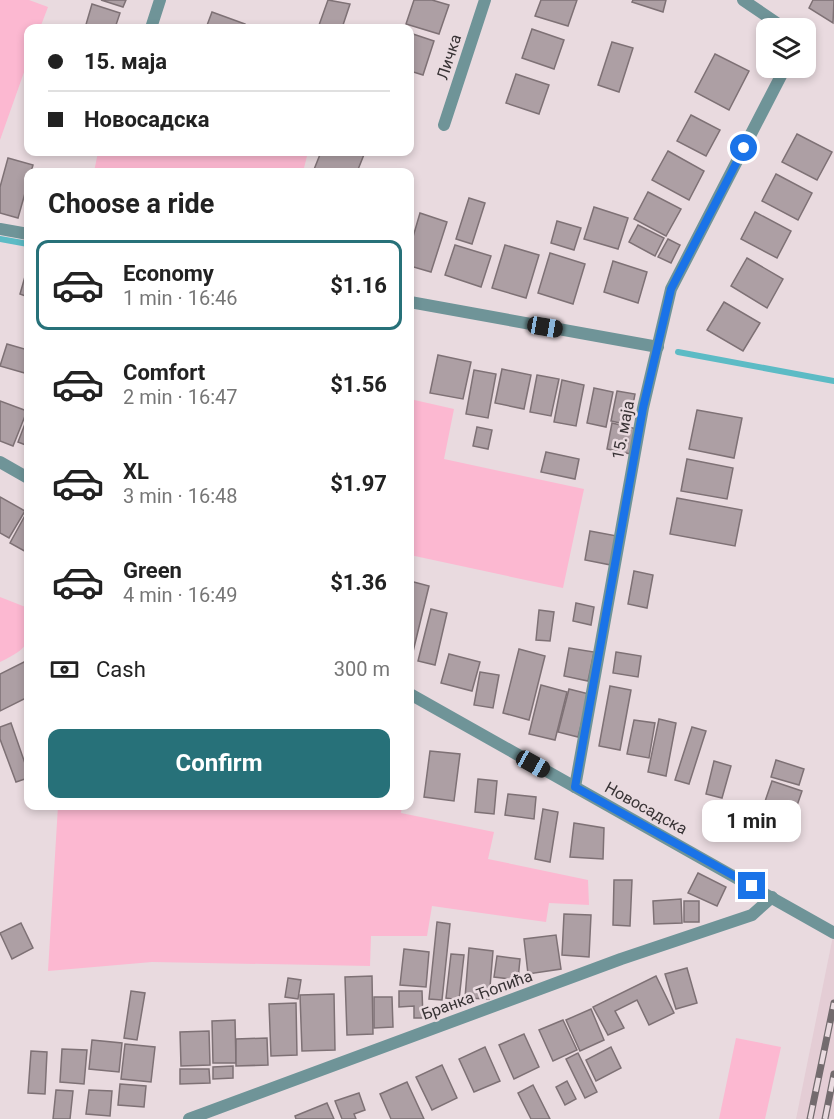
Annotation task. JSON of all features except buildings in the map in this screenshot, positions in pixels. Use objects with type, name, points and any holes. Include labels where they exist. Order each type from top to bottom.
[{"type":"street","points":[[152,24],[160,0]]},
{"type":"street","name":"Личка","points":[[444,125],[485,0]]},
{"type":"street","points":[[743,0],[769,18]]},
{"type":"street","name":"15. маја","points":[[575,787],[643,408],[671,289],[780,78]]},
{"type":"street","points":[[0,229],[24,233]]},
{"type":"street","points":[[414,304],[658,347]]},
{"type":"street","points":[[0,462],[24,476]]},
{"type":"street","name":"Новосадска","points":[[414,696],[834,933]]},
{"type":"street","name":"Бранка Ћопића","points":[[189,1119],[621,959],[752,915],[772,897]]},
{"type":"shaded area","points":[[0,0],[29,0],[48,7],[42,24],[24,24],[24,72],[0,140]]},
{"type":"shaded area","points":[[97,156],[307,156],[304,168],[95,168]]},
{"type":"shaded area","points":[[414,400],[454,409],[444,459],[584,489],[563,588],[414,556]]},
{"type":"shaded area","points":[[0,597],[24,606],[24,647],[0,662]]},
{"type":"shaded area","points":[[58,810],[401,810],[401,813],[494,832],[488,859],[588,880],[589,905],[549,903],[546,922],[432,906],[427,936],[371,936],[370,966],[152,962],[48,971]]},
{"type":"shaded area","points":[[834,931],[834,1119],[796,1119]]},
{"type":"shaded area","points":[[736,1038],[781,1047],[765,1119],[719,1119]]},
{"type":"waterway","points":[[0,239],[24,243]]},
{"type":"waterway","points":[[678,352],[834,381]]},
{"type":"railway","points":[[810,1119],[834,1003]]},
{"type":"railway","points":[[825,1119],[834,1074]]},
{"type":"route","points":[[744,148],[671,289],[643,408],[575,787],[752,886]]}]
